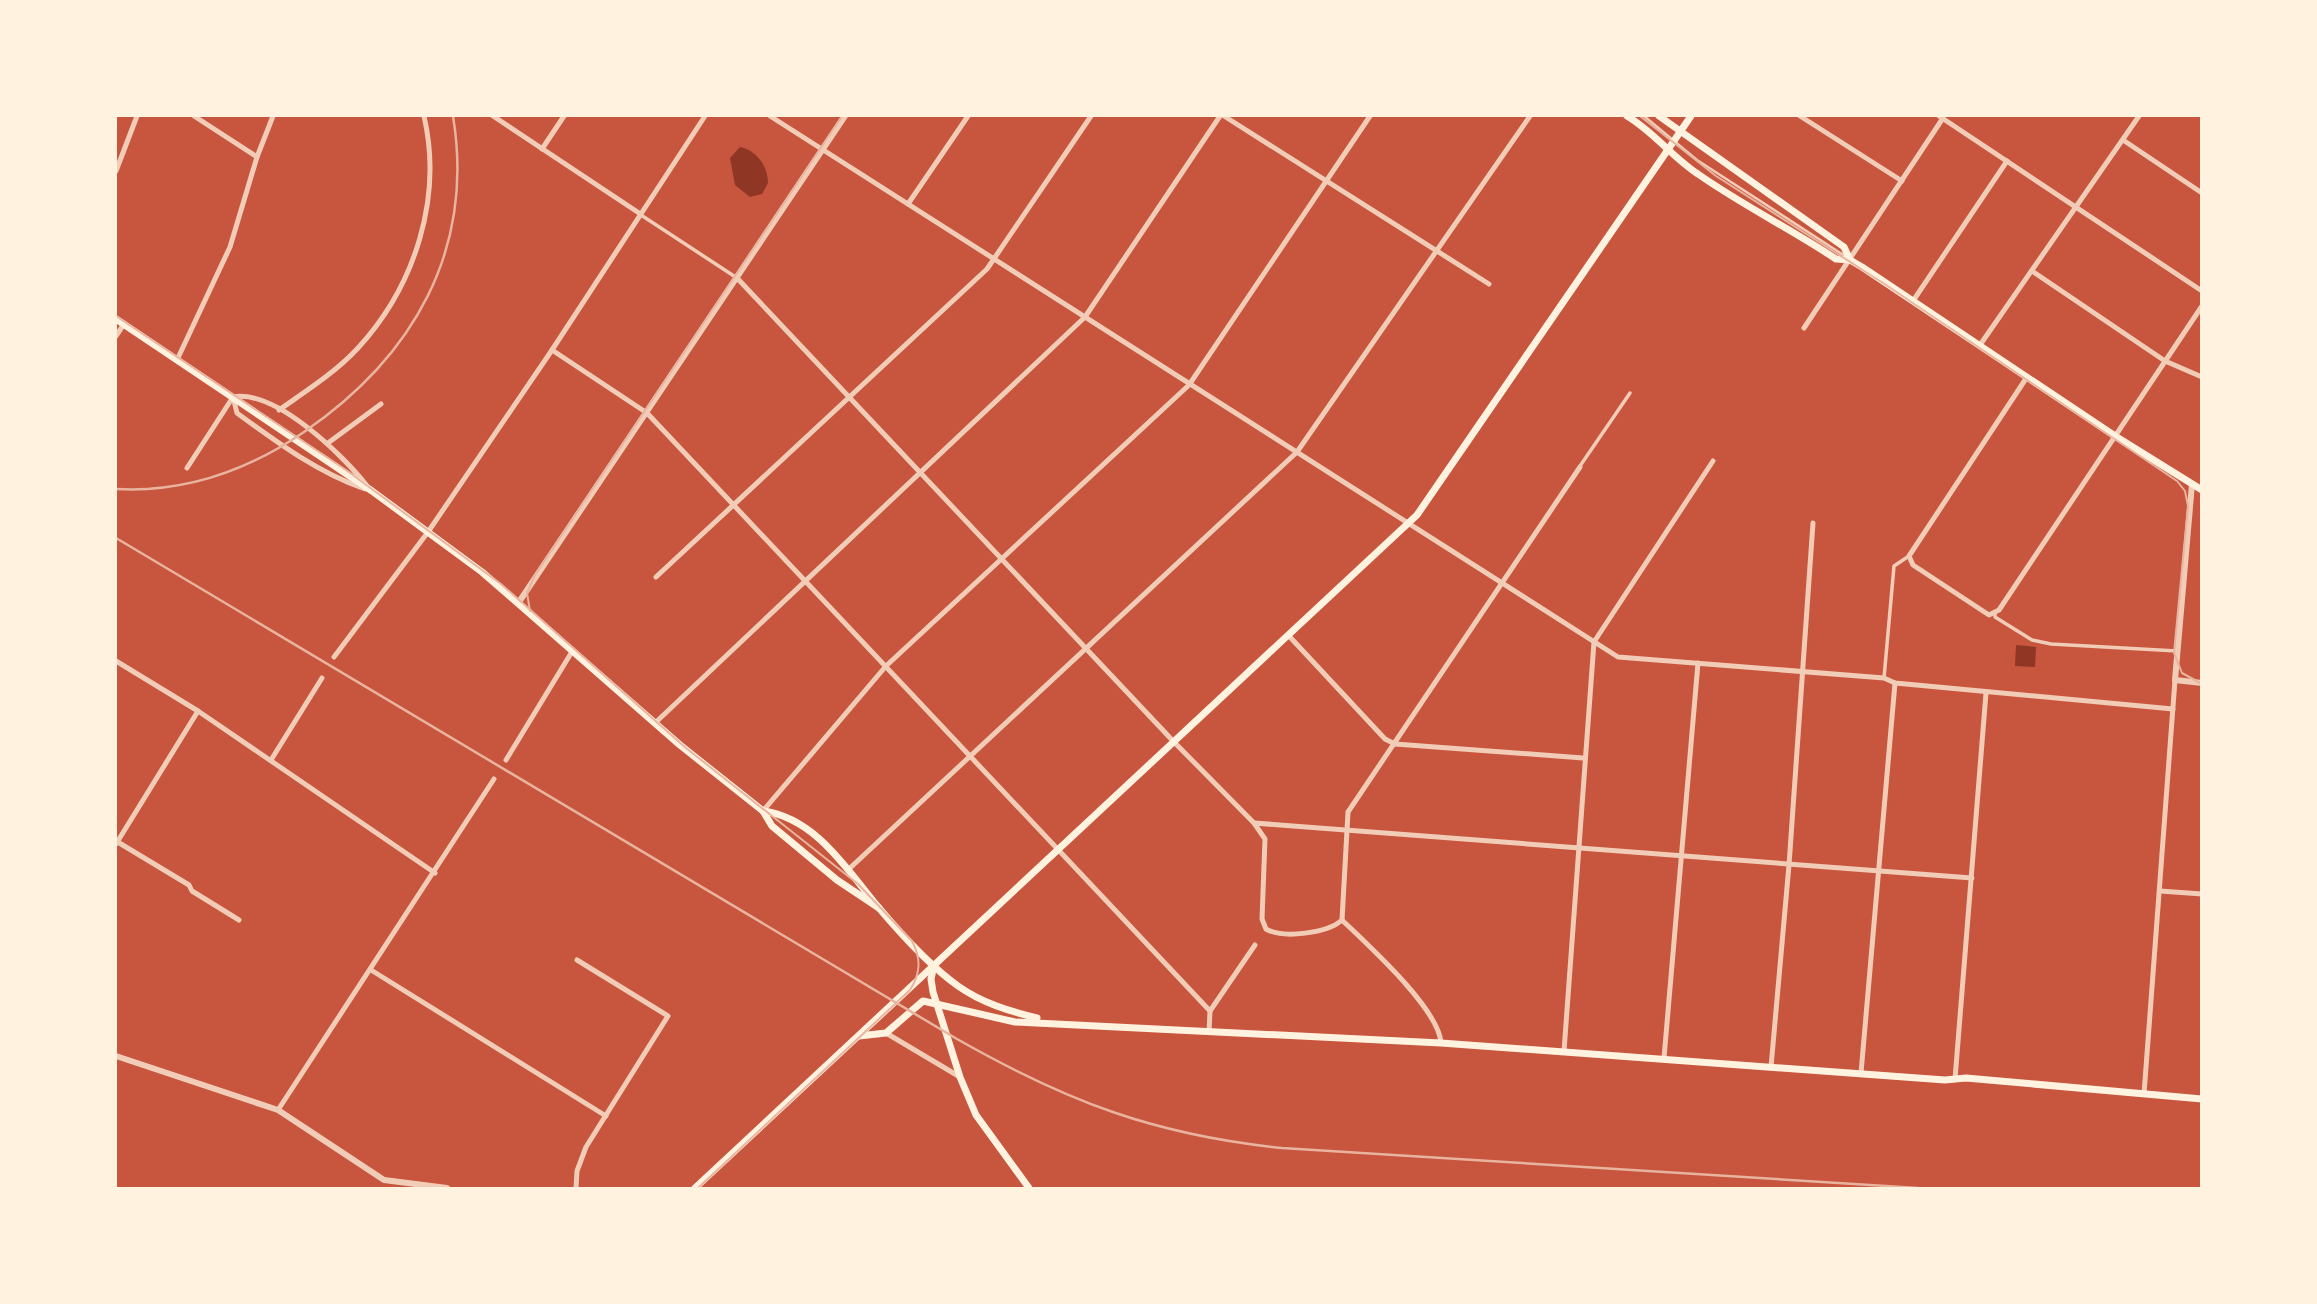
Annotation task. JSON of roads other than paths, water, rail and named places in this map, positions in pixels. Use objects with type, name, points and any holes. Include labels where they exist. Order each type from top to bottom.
[{"type":"main road","points":[[1628,116],[1684,164],[1720,189],[1836,259],[1850,260],[2115,436],[2202,490]]},
{"type":"main road","points":[[1659,116],[1843,247],[1850,260]]},
{"type":"main road","points":[[695,1188],[1409,524],[1690,116]]},
{"type":"main road","points":[[116,319],[372,491],[519,602],[655,723],[763,811],[772,826],[837,880],[879,908]]},
{"type":"main road","points":[[763,811],[792,820],[850,868],[879,908],[957,985],[987,1003],[1047,1021]]},
{"type":"main road","points":[[935,965],[931,979],[960,1077],[982,1125],[1029,1188]]},
{"type":"main road","points":[[859,1036],[886,1032],[923,1001],[1003,1020],[1564,1051],[2202,1099]]},
{"type":"street","points":[[116,171],[137,116]]},
{"type":"street","points":[[194,116],[257,157]]},
{"type":"street","points":[[177,360],[230,247],[257,157],[273,116]]},
{"type":"street","points":[[279,410],[335,370],[358,348],[379,323],[405,278],[422,233],[428,194],[429,154],[424,116]]},
{"type":"street","points":[[493,116],[737,278],[1174,742],[1254,822],[1265,843],[1262,919],[1266,929],[1280,933],[1331,929],[1342,920]]},
{"type":"street","points":[[542,149],[564,116]]},
{"type":"street","points":[[334,657],[428,532],[552,350],[639,213],[705,116]]},
{"type":"street","points":[[769,116],[1618,657],[1884,678],[1895,683],[1986,693],[2173,709]]},
{"type":"street","points":[[519,602],[845,116]]},
{"type":"street","points":[[908,204],[968,116]]},
{"type":"street","points":[[656,576],[995,259],[1091,116]]},
{"type":"street","points":[[655,723],[1085,317],[1222,116],[1489,284]]},
{"type":"street","points":[[763,811],[886,666],[1189,385],[1370,116]]},
{"type":"street","points":[[850,868],[1297,452],[1530,116]]},
{"type":"street","points":[[1800,116],[1902,181]]},
{"type":"street","points":[[1804,328],[1942,116],[2202,290]]},
{"type":"street","points":[[1980,345],[2139,116]]},
{"type":"street","points":[[2123,140],[2202,192]]},
{"type":"street","points":[[1913,300],[2007,161]]},
{"type":"street","points":[[2032,271],[2165,360],[2202,377]]},
{"type":"street","points":[[2176,651],[2039,641],[1995,617],[2202,306]]},
{"type":"street","points":[[116,336],[124,324]]},
{"type":"street","points":[[552,350],[647,413],[1210,1011]]},
{"type":"street","points":[[1884,678],[1894,566],[1909,556],[2027,377]]},
{"type":"street","points":[[1441,1043],[1437,1023],[1431,1013],[1342,920],[1348,812],[1630,393]]},
{"type":"street","points":[[233,397],[252,396],[279,410],[328,443],[372,491]]},
{"type":"street","points":[[187,468],[233,397]]},
{"type":"street","points":[[233,397],[237,414],[278,443],[319,470],[372,491]]},
{"type":"street","points":[[328,443],[381,404]]},
{"type":"street","points":[[1564,1051],[1583,758],[1594,642],[1713,461]]},
{"type":"street","points":[[2144,1094],[2176,651],[2192,484]]},
{"type":"street","points":[[1771,1067],[1789,865],[1813,523]]},
{"type":"street","points":[[1909,556],[1913,565],[1984,613],[1997,612]]},
{"type":"street","points":[[1289,636],[1385,739],[1395,744],[1583,758]]},
{"type":"street","points":[[506,760],[573,650]]},
{"type":"street","points":[[116,661],[198,711],[435,873]]},
{"type":"street","points":[[1664,1058],[1684,856],[1698,663]]},
{"type":"street","points":[[271,760],[322,678]]},
{"type":"street","points":[[2175,680],[2202,683]]},
{"type":"street","points":[[1861,1073],[1895,683]]},
{"type":"street","points":[[1955,1079],[1986,693]]},
{"type":"street","points":[[198,711],[116,843],[189,885],[192,891],[239,920]]},
{"type":"street","points":[[278,1110],[494,779]]},
{"type":"street","points":[[1254,822],[1972,878]]},
{"type":"street","points":[[2160,891],[2202,894]]},
{"type":"street","points":[[1209,1032],[1210,1011],[1255,946]]},
{"type":"street","points":[[576,1188],[577,1171],[586,1147],[667,1016],[577,960]]},
{"type":"street","points":[[371,970],[606,1116]]},
{"type":"street","points":[[886,1032],[960,1077]]},
{"type":"street","points":[[116,1056],[278,1110],[384,1180],[447,1188]]},
{"type":"lane","points":[[1644,116],[1741,190],[1850,260]]},
{"type":"lane","points":[[1668,122],[1674,141]]},
{"type":"tram line","points":[[530,611],[527,593],[535,575],[842,116]]},
{"type":"tram line","points":[[1640,116],[1716,176],[1886,285],[2177,481],[2185,491],[2188,506],[2174,653],[2182,673],[2202,684]]},
{"type":"tram line","points":[[116,316],[346,470],[501,584],[686,748],[858,884],[912,941],[918,965],[910,990],[698,1188]]},
{"type":"railway","points":[[116,489],[191,483],[215,477],[260,458],[304,432],[343,402],[376,370],[405,334],[428,296],[444,255],[454,211],[457,165],[453,116]]},
{"type":"railway","points":[[116,538],[957,1039],[1075,1098],[1153,1124],[1193,1134],[1282,1148],[1918,1188]]}]
